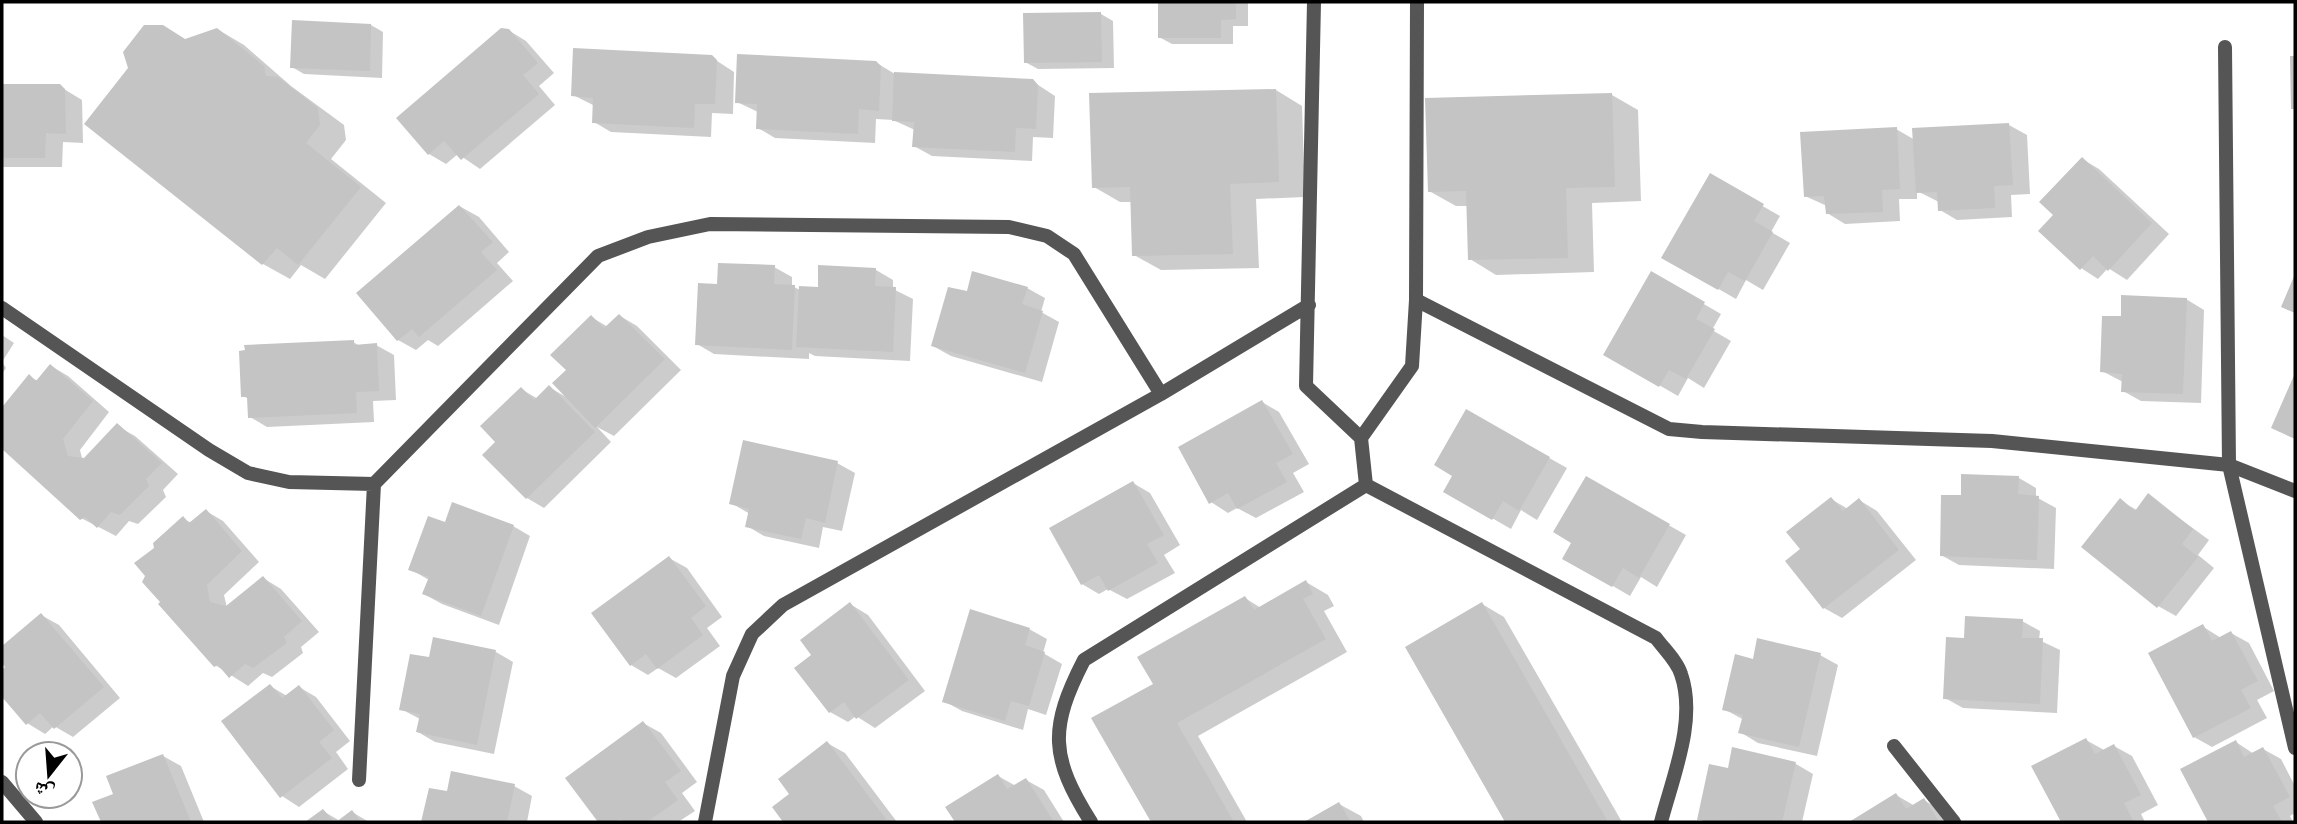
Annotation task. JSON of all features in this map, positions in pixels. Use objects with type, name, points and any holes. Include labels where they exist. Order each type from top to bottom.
[{"type":"lane","points":[[1314,2],[1306,386],[1361,438],[1366,485]]},
{"type":"lane","points":[[1361,438],[1412,366],[1416,300],[1417,2]]},
{"type":"lane","points":[[2225,47],[2230,465],[2295,748]]},
{"type":"lane","points":[[359,780],[374,484],[598,256],[648,237],[710,224],[1009,227],[1047,236],[1074,254],[1161,394]]},
{"type":"lane","points":[[1416,300],[1669,429],[1992,441],[2230,465],[2295,491]]},
{"type":"lane","points":[[705,822],[733,676],[752,634],[783,605],[1161,394],[1309,305]]},
{"type":"lane","points":[[2,308],[209,450],[248,473],[289,482],[374,484]]},
{"type":"lane","points":[[1091,822],[1069,787],[1058,742],[1063,701],[1084,660],[1366,485]]},
{"type":"lane","points":[[1366,485],[1656,638],[1681,671],[1688,699],[1682,742],[1661,822]]},
{"type":"lane","points":[[1894,746],[1954,822]]},
{"type":"lane","points":[[2,782],[36,822]]},
{"type":"building","points":[[1158,2],[1236,2],[1236,19],[1221,20],[1221,38],[1158,38]]},
{"type":"building","points":[[1101,12],[1102,62],[1024,63],[1023,13]]},
{"type":"building","points":[[292,20],[371,24],[370,71],[290,68]]},
{"type":"building","points":[[144,25],[163,25],[185,39],[217,28],[264,66],[266,76],[278,77],[318,108],[320,125],[306,143],[361,187],[298,265],[277,248],[262,265],[84,124],[128,68],[123,52]]},
{"type":"building","points":[[501,28],[509,29],[538,63],[523,75],[539,94],[461,160],[444,141],[428,155],[396,118]]},
{"type":"building","points":[[573,48],[712,55],[717,60],[715,104],[695,104],[694,128],[592,123],[593,98],[571,96]]},
{"type":"building","points":[[737,54],[876,61],[881,66],[879,111],[859,109],[858,134],[756,129],[757,104],[735,103]]},
{"type":"building","points":[[2290,56],[2295,56],[2295,109],[2291,109]]},
{"type":"building","points":[[894,72],[1033,79],[1038,85],[1036,129],[1016,128],[1015,152],[912,147],[914,122],[892,121]]},
{"type":"building","points":[[2,84],[60,84],[65,89],[66,134],[46,133],[45,158],[2,158]]},
{"type":"building","points":[[1276,89],[1279,182],[1230,184],[1233,254],[1132,256],[1130,187],[1092,188],[1089,93]]},
{"type":"building","points":[[1612,93],[1615,187],[1566,188],[1568,258],[1468,260],[1466,191],[1428,192],[1425,98]]},
{"type":"building","points":[[2009,123],[2013,185],[1994,186],[1995,208],[1938,211],[1937,192],[1916,193],[1912,128]]},
{"type":"building","points":[[1897,127],[1900,189],[1882,190],[1883,212],[1826,214],[1824,196],[1804,197],[1800,132]]},
{"type":"building","points":[[2082,157],[2152,223],[2108,271],[2093,256],[2080,270],[2038,231],[2053,215],[2039,202]]},
{"type":"building","points":[[1710,173],[1764,204],[1754,221],[1773,232],[1745,281],[1728,272],[1718,290],[1661,258]]},
{"type":"building","points":[[459,205],[493,242],[481,252],[497,270],[419,337],[412,329],[397,341],[356,293]]},
{"type":"building","points":[[718,263],[775,265],[774,284],[795,285],[792,350],[695,345],[698,283],[717,284]]},
{"type":"building","points":[[818,265],[876,268],[875,286],[896,287],[893,352],[796,347],[799,286],[818,287]]},
{"type":"building","points":[[972,271],[1028,287],[1022,304],[1043,311],[1025,373],[931,346],[948,287],[967,291]]},
{"type":"building","points":[[1651,271],[1705,302],[1696,319],[1715,329],[1686,379],[1669,370],[1659,387],[1603,355]]},
{"type":"building","points":[[2295,274],[2295,313],[2281,307]]},
{"type":"building","points":[[2121,295],[2187,298],[2183,394],[2121,392],[2122,374],[2100,372],[2102,316],[2121,316]]},
{"type":"building","points":[[619,314],[665,359],[595,428],[552,383],[566,370],[550,355],[591,315],[604,328]]},
{"type":"building","points":[[354,340],[354,345],[377,343],[379,391],[356,392],[357,413],[248,418],[247,397],[241,397],[239,351],[245,350],[244,345]]},
{"type":"building","points":[[50,364],[93,401],[63,439],[68,456],[84,458],[117,423],[162,463],[146,479],[149,486],[120,515],[111,512],[97,528],[85,517],[80,520],[2,449],[3,406],[29,374],[36,381]]},
{"type":"building","points":[[2295,373],[2295,439],[2271,428]]},
{"type":"building","points":[[549,385],[595,432],[526,499],[482,455],[495,442],[480,426],[521,387],[534,400]]},
{"type":"building","points":[[1262,400],[1293,454],[1276,463],[1287,482],[1237,509],[1228,493],[1209,504],[1178,447]]},
{"type":"building","points":[[1466,409],[1550,457],[1519,511],[1503,501],[1492,520],[1443,492],[1452,476],[1434,465]]},
{"type":"building","points":[[743,440],[838,461],[825,523],[806,518],[801,539],[745,527],[749,509],[729,504]]},
{"type":"building","points":[[1961,474],[2019,476],[2018,494],[2039,496],[2037,560],[1940,556],[1941,495],[1961,495]]},
{"type":"building","points":[[1586,476],[1670,524],[1639,578],[1623,568],[1612,587],[1562,559],[1571,543],[1553,532]]},
{"type":"building","points":[[1133,481],[1164,535],[1147,544],[1158,563],[1108,591],[1099,575],[1081,585],[1049,528]]},
{"type":"building","points":[[2148,493],[2193,529],[2182,544],[2198,557],[2157,608],[2081,547],[2120,498],[2135,511]]},
{"type":"building","points":[[1831,497],[1843,511],[1859,498],[1899,550],[1823,609],[1785,561],[1800,549],[1786,532]]},
{"type":"building","points":[[452,502],[514,525],[481,616],[422,594],[429,577],[408,570],[428,516],[445,522]]},
{"type":"building","points":[[206,509],[242,551],[207,585],[210,602],[226,606],[263,576],[302,621],[284,637],[287,643],[253,668],[245,664],[229,678],[218,665],[214,667],[158,604],[160,602],[142,582],[145,576],[134,563],[154,548],[153,543],[183,516],[189,523]]},
{"type":"building","points":[[669,556],[706,606],[691,618],[703,635],[657,669],[646,654],[630,666],[591,613]]},
{"type":"building","points":[[1306,580],[1313,594],[1303,599],[1326,639],[1177,723],[1234,822],[1151,822],[1091,718],[1153,684],[1137,657],[1245,596],[1254,610]]},
{"type":"building","points":[[850,602],[909,680],[856,719],[844,702],[829,713],[794,668],[811,655],[800,640]]},
{"type":"building","points":[[1482,602],[1608,822],[1505,822],[1405,647]]},
{"type":"building","points":[[970,609],[1030,628],[1025,645],[1045,652],[1029,706],[1011,701],[1005,721],[942,702]]},
{"type":"building","points":[[41,613],[104,687],[54,729],[40,713],[26,725],[2,697],[2,670],[5,667],[2,663],[2,646]]},
{"type":"building","points":[[1965,616],[2023,619],[2022,638],[2043,638],[2040,704],[1943,699],[1946,637],[1964,638]]},
{"type":"building","points":[[2203,624],[2212,641],[2231,631],[2258,681],[2241,690],[2251,708],[2193,738],[2148,653]]},
{"type":"building","points":[[433,637],[496,650],[477,745],[416,732],[420,714],[399,710],[410,654],[429,657]]},
{"type":"building","points":[[1757,638],[1821,653],[1799,747],[1738,733],[1743,715],[1722,710],[1735,654],[1753,659]]},
{"type":"building","points":[[270,684],[282,698],[299,685],[334,730],[319,742],[332,758],[280,798],[221,721]]},
{"type":"building","points":[[643,721],[681,771],[665,782],[678,800],[647,822],[623,822],[620,819],[616,822],[598,822],[565,778]]},
{"type":"building","points":[[2086,738],[2095,754],[2114,744],[2141,795],[2124,803],[2134,822],[2061,822],[2031,766]]},
{"type":"building","points":[[2236,740],[2244,757],[2263,747],[2290,797],[2273,806],[2282,822],[2208,822],[2180,769]]},
{"type":"building","points":[[827,741],[886,819],[881,822],[783,822],[772,807],[789,794],[778,779]]},
{"type":"building","points":[[1732,747],[1796,762],[1782,822],[1697,820],[1709,764],[1728,768]]},
{"type":"building","points":[[163,754],[191,822],[101,822],[92,802],[113,794],[106,776]]},
{"type":"building","points":[[451,771],[515,784],[507,822],[421,822],[429,788],[447,791]]},
{"type":"building","points":[[998,774],[1007,789],[1026,778],[1054,822],[955,822],[945,807]]},
{"type":"building","points":[[1896,793],[1906,809],[1924,798],[1939,822],[1849,822]]},
{"type":"building","points":[[1339,802],[1351,822],[1304,822]]},
{"type":"building","points":[[323,809],[334,822],[305,822]]},
{"type":"building","points":[[352,810],[361,822],[336,822]]}]
